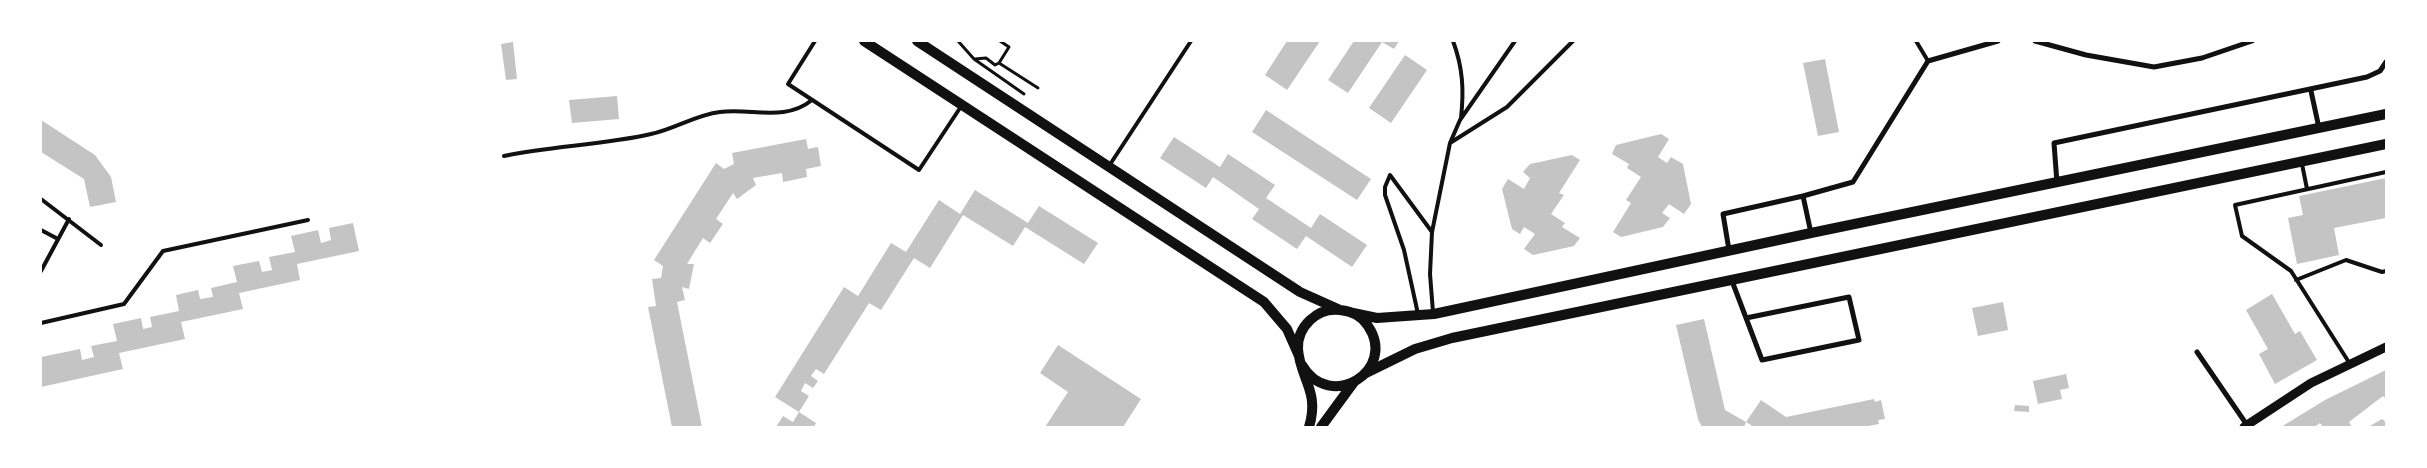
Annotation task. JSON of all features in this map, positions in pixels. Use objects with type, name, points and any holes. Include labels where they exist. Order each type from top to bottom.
[{"type":"main road","points":[[864,41],[1264,302],[1287,328],[1309,382],[1313,404],[1313,415],[1309,427]]},
{"type":"main road","points":[[917,41],[1108,168],[1300,292],[1338,309],[1377,318],[1434,314],[1729,250],[2386,114]]},
{"type":"main road","points":[[1321,427],[1354,382],[1366,373],[1415,348],[1452,338],[2386,144]]},
{"type":"main road","points":[[1338,309],[1319,314],[1307,323],[1299,341],[1300,361],[1312,377],[1325,384],[1340,386],[1354,382]]},
{"type":"main road","points":[[1353,313],[1365,322],[1374,340],[1375,355],[1366,373]]},
{"type":"street","points":[[1729,250],[1723,214],[1803,196],[1853,182],[1928,60],[1998,41]]},
{"type":"street","points":[[2035,41],[2086,56],[2154,67],[2202,58],[2252,41]]},
{"type":"street","points":[[2057,182],[2054,142],[2311,91],[2367,77],[2380,71],[2386,62]]},
{"type":"street","points":[[2311,91],[2319,128]]},
{"type":"street","points":[[1803,196],[1811,233]]},
{"type":"street","points":[[1732,281],[1746,318],[1762,360],[1859,340],[1849,297],[1746,318]]},
{"type":"street","points":[[2197,352],[2245,426],[2311,383],[2386,347]]},
{"type":"lane","points":[[815,41],[788,84],[919,170],[962,105]]},
{"type":"lane","points":[[1108,168],[1191,41]]},
{"type":"lane","points":[[1453,41],[1461,62],[1464,90],[1460,120]]},
{"type":"lane","points":[[1434,314],[1430,274],[1432,232],[1450,143],[1460,120],[1515,41]]},
{"type":"lane","points":[[1450,143],[1507,106],[1572,41]]},
{"type":"lane","points":[[1916,41],[1928,60]]},
{"type":"lane","points":[[504,156],[534,149],[652,134],[687,120],[722,112],[790,112],[804,107],[812,100]]},
{"type":"lane","points":[[2301,162],[2308,189]]},
{"type":"lane","points":[[2350,364],[2290,271],[2242,236],[2235,205],[2386,172]]},
{"type":"lane","points":[[1419,316],[1404,250],[1386,194],[1385,187],[1390,175],[1432,232]]},
{"type":"lane","points":[[41,199],[70,219],[101,246]]},
{"type":"lane","points":[[41,271],[70,219]]},
{"type":"lane","points":[[41,323],[124,304],[163,251],[308,220]]},
{"type":"lane","points":[[41,230],[58,239]]},
{"type":"lane","points":[[2296,280],[2346,260],[2382,272],[2386,271]]},
{"type":"path","points":[[958,41],[974,59],[1018,88],[1027,98]]},
{"type":"path","points":[[974,59],[982,58],[995,65],[999,63],[1009,47],[1000,41]]},
{"type":"path","points":[[999,63],[1038,88]]},
{"type":"building","points":[[1287,41],[1320,41],[1287,90],[1265,75]]},
{"type":"building","points":[[1354,41],[1399,41],[1394,49],[1382,42],[1348,93],[1328,80]]},
{"type":"building","points":[[513,42],[517,79],[506,80],[501,44]]},
{"type":"building","points":[[1405,55],[1427,70],[1391,123],[1369,108]]},
{"type":"building","points":[[1825,59],[1839,132],[1818,136],[1803,63]]},
{"type":"building","points":[[617,96],[619,119],[572,123],[569,100]]},
{"type":"building","points":[[1266,110],[1371,179],[1357,200],[1252,132]]},
{"type":"building","points":[[41,120],[95,155],[111,177],[116,202],[90,207],[84,179],[41,152]]},
{"type":"building","points":[[1661,134],[1669,139],[1658,157],[1667,163],[1671,157],[1683,164],[1691,204],[1684,214],[1669,204],[1662,213],[1670,218],[1663,227],[1621,237],[1613,232],[1631,203],[1626,200],[1641,177],[1627,168],[1629,164],[1612,154],[1616,145]]},
{"type":"building","points":[[1174,137],[1220,167],[1228,154],[1275,185],[1266,198],[1311,228],[1320,214],[1367,245],[1352,267],[1306,236],[1297,249],[1252,219],[1259,209],[1213,177],[1206,188],[1160,158]]},
{"type":"building","points":[[806,139],[808,149],[818,147],[821,166],[806,169],[807,177],[783,182],[782,173],[753,178],[756,185],[737,199],[733,193],[716,219],[723,224],[710,243],[703,238],[687,264],[694,264],[689,289],[682,287],[685,300],[677,302],[702,427],[672,427],[648,307],[656,306],[652,279],[661,278],[663,266],[654,260],[716,163],[724,169],[734,164],[732,153]]},
{"type":"building","points":[[1572,155],[1580,160],[1559,193],[1564,195],[1551,214],[1565,223],[1562,227],[1580,238],[1574,246],[1533,255],[1524,249],[1535,234],[1524,227],[1520,234],[1512,229],[1502,189],[1508,179],[1524,189],[1530,178],[1523,172],[1530,164]]},
{"type":"building","points":[[2386,178],[2386,218],[2334,228],[2339,255],[2297,264],[2288,218],[2303,215],[2299,196]]},
{"type":"building","points":[[975,190],[1028,223],[1039,206],[1098,243],[1084,264],[1025,227],[1013,246],[963,215],[930,268],[914,258],[881,310],[869,303],[824,374],[816,369],[811,376],[818,381],[813,388],[805,383],[801,391],[809,396],[799,412],[775,397],[844,287],[858,296],[891,243],[906,252],[939,200],[960,214]]},
{"type":"building","points":[[353,223],[359,251],[297,264],[300,280],[239,293],[243,309],[181,322],[185,339],[119,353],[123,369],[41,387],[41,357],[80,349],[82,360],[94,357],[91,346],[117,341],[113,324],[141,318],[143,329],[152,327],[150,317],[179,311],[176,295],[198,290],[200,299],[213,297],[211,288],[237,282],[233,266],[259,261],[262,272],[272,270],[269,257],[295,252],[291,236],[318,230],[321,243],[331,240],[329,228]]},
{"type":"building","points":[[2272,294],[2295,334],[2300,331],[2317,360],[2275,384],[2259,354],[2268,349],[2246,310]]},
{"type":"building","points":[[2003,302],[2008,330],[1978,336],[1972,308]]},
{"type":"building","points":[[1704,319],[1725,410],[1746,422],[1744,427],[1702,427],[1698,419],[1676,325]]},
{"type":"building","points":[[1058,345],[1141,399],[1123,427],[1045,427],[1068,392],[1040,373]]},
{"type":"building","points":[[2386,370],[2386,399],[2383,396],[2349,422],[2352,427],[2323,427],[2320,423],[2314,427],[2281,427],[2325,400]]},
{"type":"building","points":[[2066,374],[2069,388],[2060,390],[2062,399],[2038,404],[2033,381]]},
{"type":"building","points":[[1874,399],[1875,402],[1881,400],[1885,419],[1878,420],[1879,424],[1863,427],[1754,427],[1746,422],[1761,400],[1786,417]]},
{"type":"building","points":[[2015,405],[2029,406],[2029,412],[2014,411]]},
{"type":"building","points":[[799,412],[816,423],[814,427],[776,427],[783,416],[793,422]]},
{"type":"building","points":[[2382,419],[2386,422],[2386,427],[2368,427]]}]
